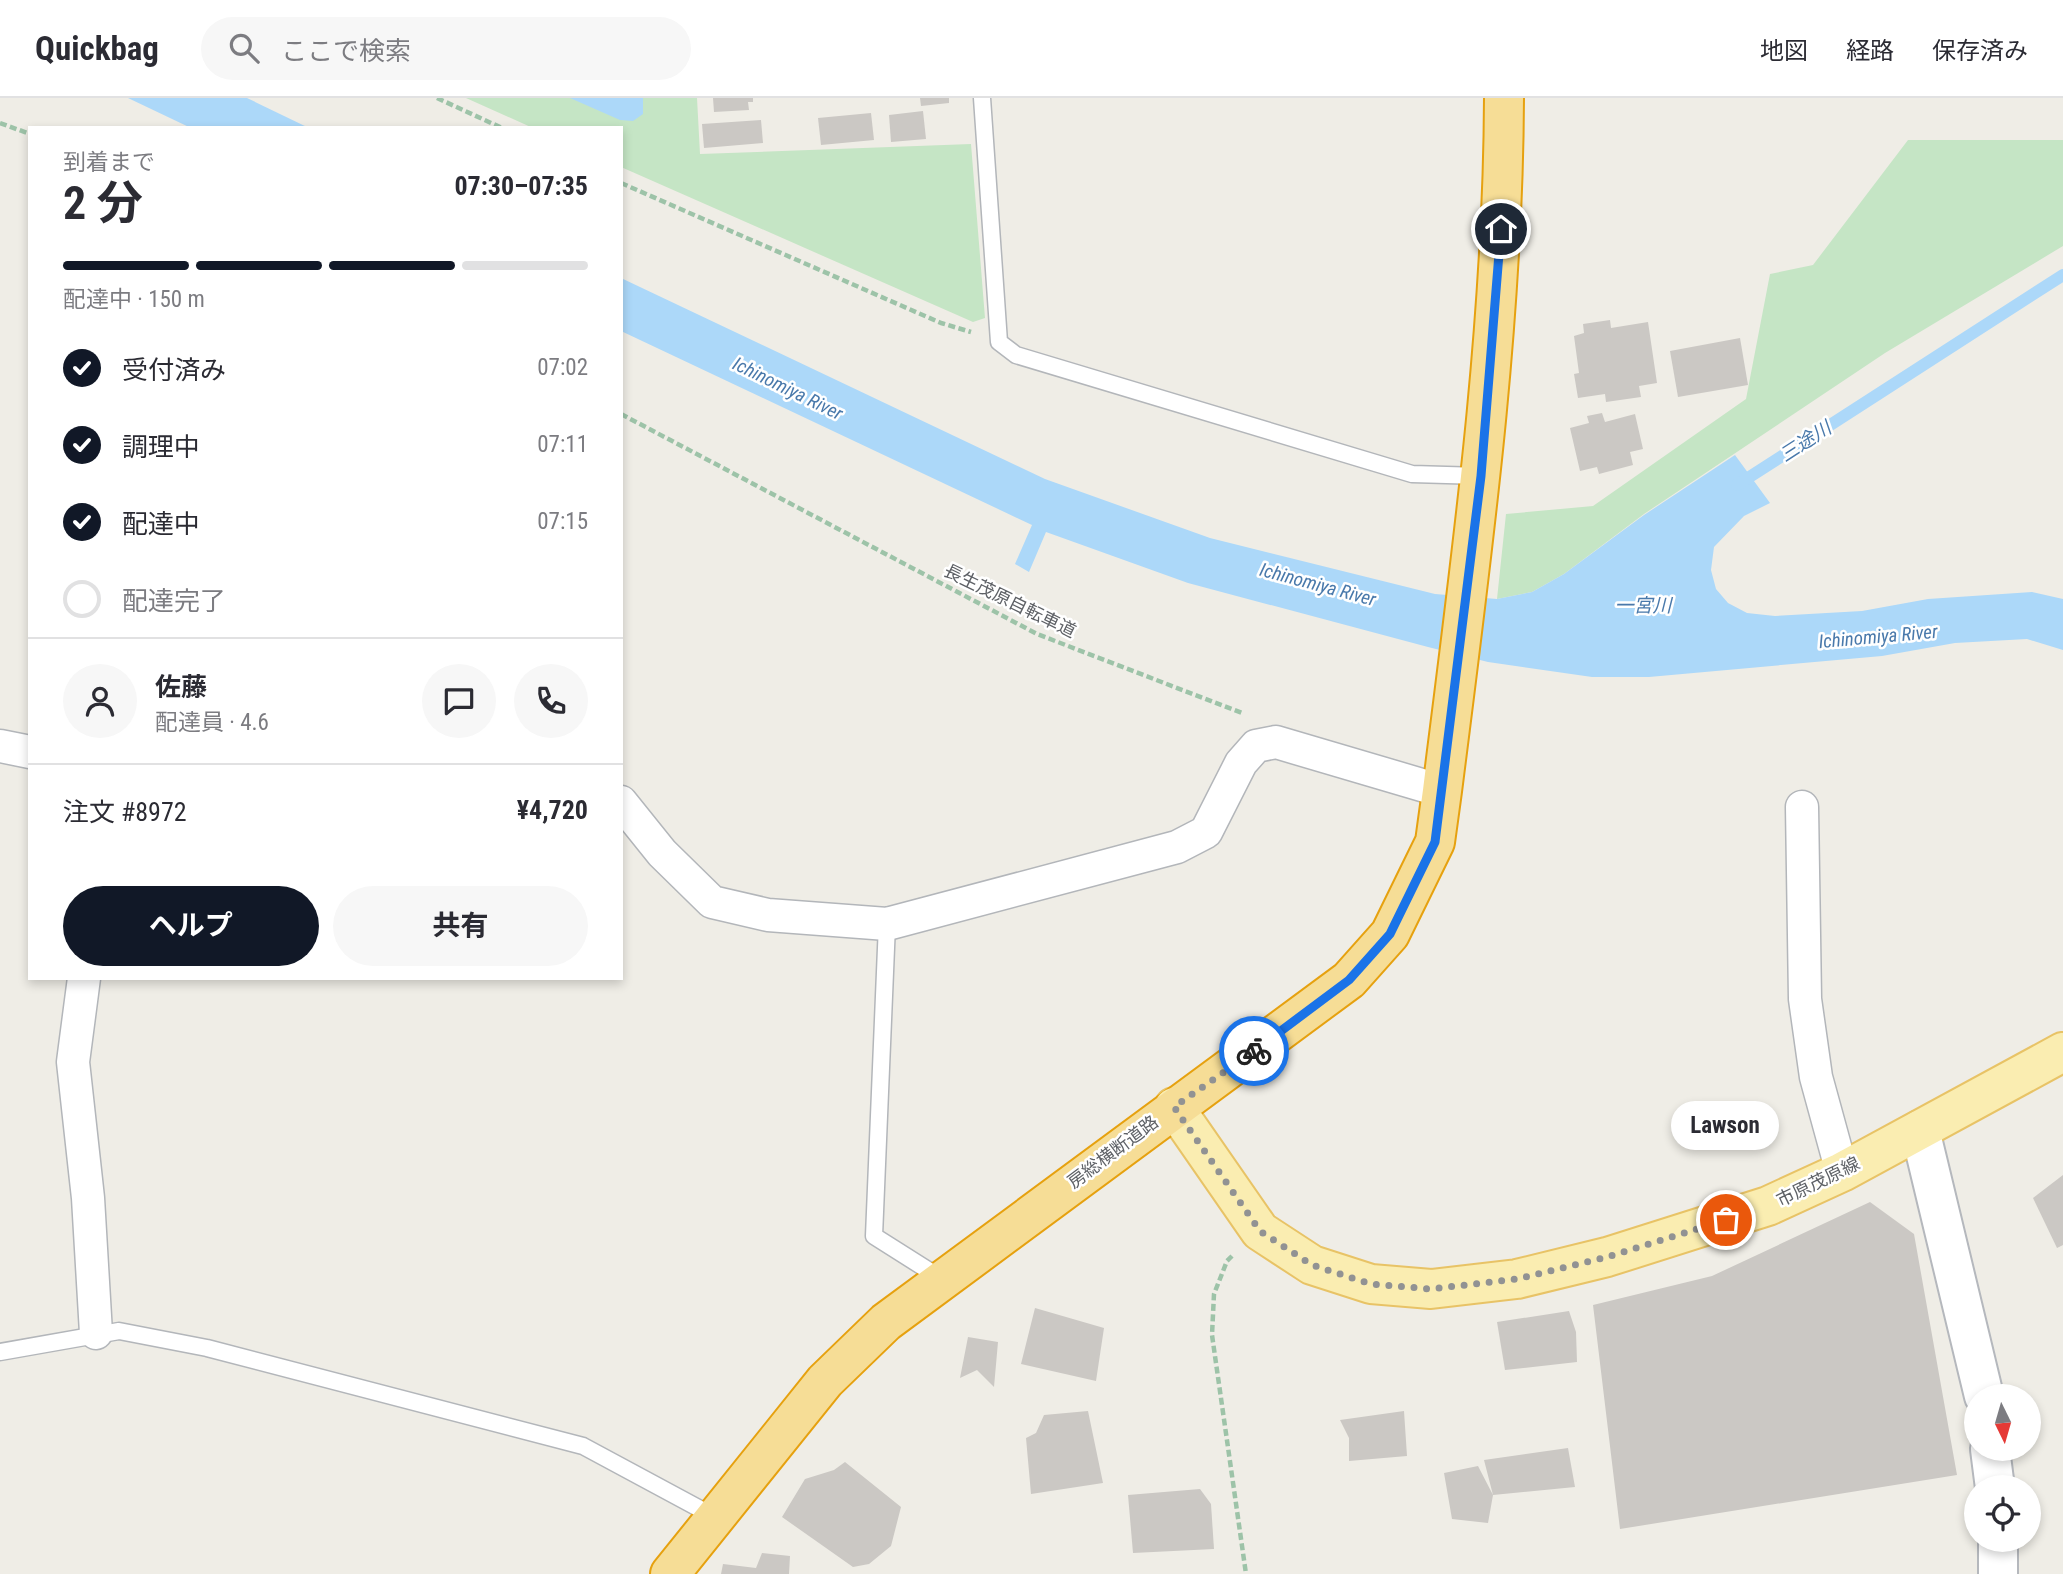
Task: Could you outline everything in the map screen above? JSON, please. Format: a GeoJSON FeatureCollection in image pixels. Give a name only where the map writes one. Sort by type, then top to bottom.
{"type":"FeatureCollection","features":[{"type":"Feature","properties":{"kind":"highway","name":"房総横断道路"},"geometry":{"type":"LineString","coordinates":[[670,1574],[825,1381],[886,1322],[1349,980],[1390,934],[1435,842],[1481,476],[1503,202],[1504,98]]}},
{"type":"Feature","properties":{"kind":"main road","name":"市原茂原線"},"geometry":{"type":"LineString","coordinates":[[1174,1107],[1260,1231],[1312,1265],[1371,1284],[1431,1289],[1517,1279],[1607,1257],[1768,1206],[1842,1172],[2063,1052]]}},
{"type":"Feature","properties":{"kind":"street"},"geometry":{"type":"LineString","coordinates":[[623,804],[662,853],[712,902],[768,915],[887,924],[1177,847],[1206,832],[1241,763],[1256,746],[1276,742],[1442,790]]}},
{"type":"Feature","properties":{"kind":"street"},"geometry":{"type":"LineString","coordinates":[[0,746],[28,752]]}},
{"type":"Feature","properties":{"kind":"street"},"geometry":{"type":"LineString","coordinates":[[1802,807],[1805,999],[1816,1077],[1842,1172]]}},
{"type":"Feature","properties":{"kind":"street"},"geometry":{"type":"LineString","coordinates":[[84,980],[72,1062],[88,1198],[96,1334]]}},
{"type":"Feature","properties":{"kind":"street"},"geometry":{"type":"LineString","coordinates":[[1920,1130],[1981,1384]]}},
{"type":"Feature","properties":{"kind":"street"},"geometry":{"type":"LineString","coordinates":[[1998,1552],[1998,1574]]}},
{"type":"Feature","properties":{"kind":"lane"},"geometry":{"type":"LineString","coordinates":[[982,98],[999,342],[1016,355],[1412,474],[1481,476]]}},
{"type":"Feature","properties":{"kind":"lane"},"geometry":{"type":"LineString","coordinates":[[887,924],[874,1236],[942,1279]]}},
{"type":"Feature","properties":{"kind":"lane"},"geometry":{"type":"LineString","coordinates":[[0,1352],[119,1331],[207,1348],[583,1446],[715,1517]]}},
{"type":"Feature","properties":{"kind":"path"},"geometry":{"type":"LineString","coordinates":[[437,98],[498,126]]}},
{"type":"Feature","properties":{"kind":"path"},"geometry":{"type":"LineString","coordinates":[[0,123],[28,133]]}},
{"type":"Feature","properties":{"kind":"path"},"geometry":{"type":"LineString","coordinates":[[623,184],[941,323],[999,342]]}},
{"type":"Feature","properties":{"kind":"path","name":"長生茂原自転車道"},"geometry":{"type":"LineString","coordinates":[[623,415],[1037,634],[1246,715]]}},
{"type":"Feature","properties":{"kind":"path"},"geometry":{"type":"LineString","coordinates":[[1245,1574],[1212,1335],[1214,1294],[1227,1261],[1260,1231]]}},
{"type":"Feature","properties":{"kind":"green space"},"geometry":{"type":"Polygon","coordinates":[[[466,98],[697,98],[700,154],[971,144],[985,318],[973,322],[623,168],[623,126],[529,126],[466,98]]]}},
{"type":"Feature","properties":{"kind":"green space"},"geometry":{"type":"Polygon","coordinates":[[[1908,140],[2063,140],[2063,246],[1885,353],[1644,514],[1564,574],[1532,592],[1497,599],[1506,514],[1593,506],[1746,399],[1770,274],[1813,265],[1908,140]]]}},
{"type":"Feature","properties":{"kind":"water"},"geometry":{"type":"Polygon","coordinates":[[[128,98],[247,98],[305,126],[187,126],[128,98]]]}},
{"type":"Feature","properties":{"kind":"water"},"geometry":{"type":"Polygon","coordinates":[[[570,98],[643,98],[643,114],[633,121],[620,120],[570,98]]]}},
{"type":"Feature","properties":{"kind":"water","name":"一宮川"},"geometry":{"type":"Polygon","coordinates":[[[623,279],[1045,479],[1210,538],[1435,594],[1497,599],[1532,592],[1564,574],[1644,515],[1735,455],[1770,503],[1744,516],[1714,547],[1711,570],[1716,589],[1728,603],[1747,613],[1775,616],[1862,611],[1928,599],[2032,592],[2063,599],[2063,650],[2027,639],[1955,643],[1882,656],[1649,677],[1592,677],[1488,662],[1428,647],[1188,583],[1046,532],[1029,572],[1015,564],[1032,525],[623,332],[623,279]]]}},
{"type":"Feature","properties":{"kind":"building"},"geometry":{"type":"Polygon","coordinates":[[[713,98],[753,98],[753,102],[748,102],[749,110],[714,112],[713,98]]]}},
{"type":"Feature","properties":{"kind":"building"},"geometry":{"type":"Polygon","coordinates":[[[920,98],[949,98],[949,103],[921,106],[920,98]]]}},
{"type":"Feature","properties":{"kind":"building"},"geometry":{"type":"Polygon","coordinates":[[[923,111],[926,139],[891,142],[889,115],[923,111]]]}},
{"type":"Feature","properties":{"kind":"building"},"geometry":{"type":"Polygon","coordinates":[[[871,113],[874,140],[821,145],[818,118],[871,113]]]}},
{"type":"Feature","properties":{"kind":"building"},"geometry":{"type":"Polygon","coordinates":[[[761,120],[763,143],[704,148],[702,124],[761,120]]]}},
{"type":"Feature","properties":{"kind":"building"},"geometry":{"type":"Polygon","coordinates":[[[1610,320],[1611,328],[1648,322],[1657,383],[1639,386],[1641,397],[1606,402],[1605,394],[1578,398],[1574,374],[1579,373],[1574,336],[1584,333],[1583,324],[1610,320]]]}},
{"type":"Feature","properties":{"kind":"building"},"geometry":{"type":"Polygon","coordinates":[[[1740,338],[1748,385],[1678,397],[1670,351],[1740,338]]]}},
{"type":"Feature","properties":{"kind":"building"},"geometry":{"type":"Polygon","coordinates":[[[1602,413],[1605,422],[1635,414],[1643,449],[1630,452],[1633,465],[1599,474],[1597,467],[1580,471],[1570,428],[1589,423],[1587,416],[1602,413]]]}},
{"type":"Feature","properties":{"kind":"building"},"geometry":{"type":"Polygon","coordinates":[[[2063,1175],[2063,1245],[2057,1248],[2033,1198],[2063,1175]]]}},
{"type":"Feature","properties":{"kind":"building"},"geometry":{"type":"Polygon","coordinates":[[[1870,1202],[1914,1234],[1957,1475],[1620,1529],[1593,1305],[1712,1276],[1870,1202]]]}},
{"type":"Feature","properties":{"kind":"building"},"geometry":{"type":"Polygon","coordinates":[[[1035,1308],[1104,1328],[1096,1381],[1021,1364],[1035,1308]]]}},
{"type":"Feature","properties":{"kind":"building"},"geometry":{"type":"Polygon","coordinates":[[[1569,1311],[1576,1332],[1577,1362],[1505,1370],[1497,1322],[1569,1311]]]}},
{"type":"Feature","properties":{"kind":"building"},"geometry":{"type":"Polygon","coordinates":[[[968,1337],[998,1342],[994,1387],[977,1370],[960,1378],[968,1337]]]}},
{"type":"Feature","properties":{"kind":"building"},"geometry":{"type":"Polygon","coordinates":[[[1088,1411],[1103,1483],[1031,1494],[1026,1438],[1036,1433],[1044,1415],[1088,1411]]]}},
{"type":"Feature","properties":{"kind":"building"},"geometry":{"type":"Polygon","coordinates":[[[1404,1411],[1407,1456],[1349,1461],[1349,1438],[1340,1420],[1404,1411]]]}},
{"type":"Feature","properties":{"kind":"building"},"geometry":{"type":"Polygon","coordinates":[[[1568,1448],[1575,1487],[1493,1495],[1484,1460],[1568,1448]]]}},
{"type":"Feature","properties":{"kind":"building"},"geometry":{"type":"Polygon","coordinates":[[[845,1462],[901,1507],[891,1546],[869,1564],[853,1567],[782,1517],[805,1479],[834,1470],[845,1462]]]}},
{"type":"Feature","properties":{"kind":"building"},"geometry":{"type":"Polygon","coordinates":[[[1478,1466],[1493,1495],[1488,1523],[1452,1519],[1444,1473],[1478,1466]]]}},
{"type":"Feature","properties":{"kind":"building"},"geometry":{"type":"Polygon","coordinates":[[[1200,1489],[1211,1504],[1214,1549],[1133,1553],[1128,1495],[1200,1489]]]}},
{"type":"Feature","properties":{"kind":"building"},"geometry":{"type":"Polygon","coordinates":[[[762,1553],[790,1556],[789,1574],[721,1574],[723,1564],[756,1568],[762,1553]]]}},
{"type":"Feature","properties":{"kind":"waterway","name":"三途川"},"geometry":{"type":"LineString","coordinates":[[1737,485],[2063,275]]}},
{"type":"Feature","properties":{"kind":"way so far"},"geometry":{"type":"LineString","coordinates":[[1254,1051],[1174,1107],[1260,1231],[1312,1265],[1371,1284],[1431,1289],[1517,1279],[1607,1257],[1726,1220]]}},
{"type":"Feature","properties":{"kind":"place","name":"Lawson"},"geometry":{"type":"Point","coordinates":[1726,1220]}},
{"type":"Feature","properties":{"kind":"route"},"geometry":{"type":"LineString","coordinates":[[1254,1051],[1349,980],[1390,934],[1435,842],[1481,476],[1501,229]]}},
{"type":"Feature","properties":{"kind":"water label","name":"Ichinomiya River"},"geometry":{"type":"Point","coordinates":[788,388]}},
{"type":"Feature","properties":{"kind":"water label","name":"Ichinomiya River"},"geometry":{"type":"Point","coordinates":[1318,584]}},
{"type":"Feature","properties":{"kind":"water label","name":"Ichinomiya River"},"geometry":{"type":"Point","coordinates":[1878,636]}}]}
